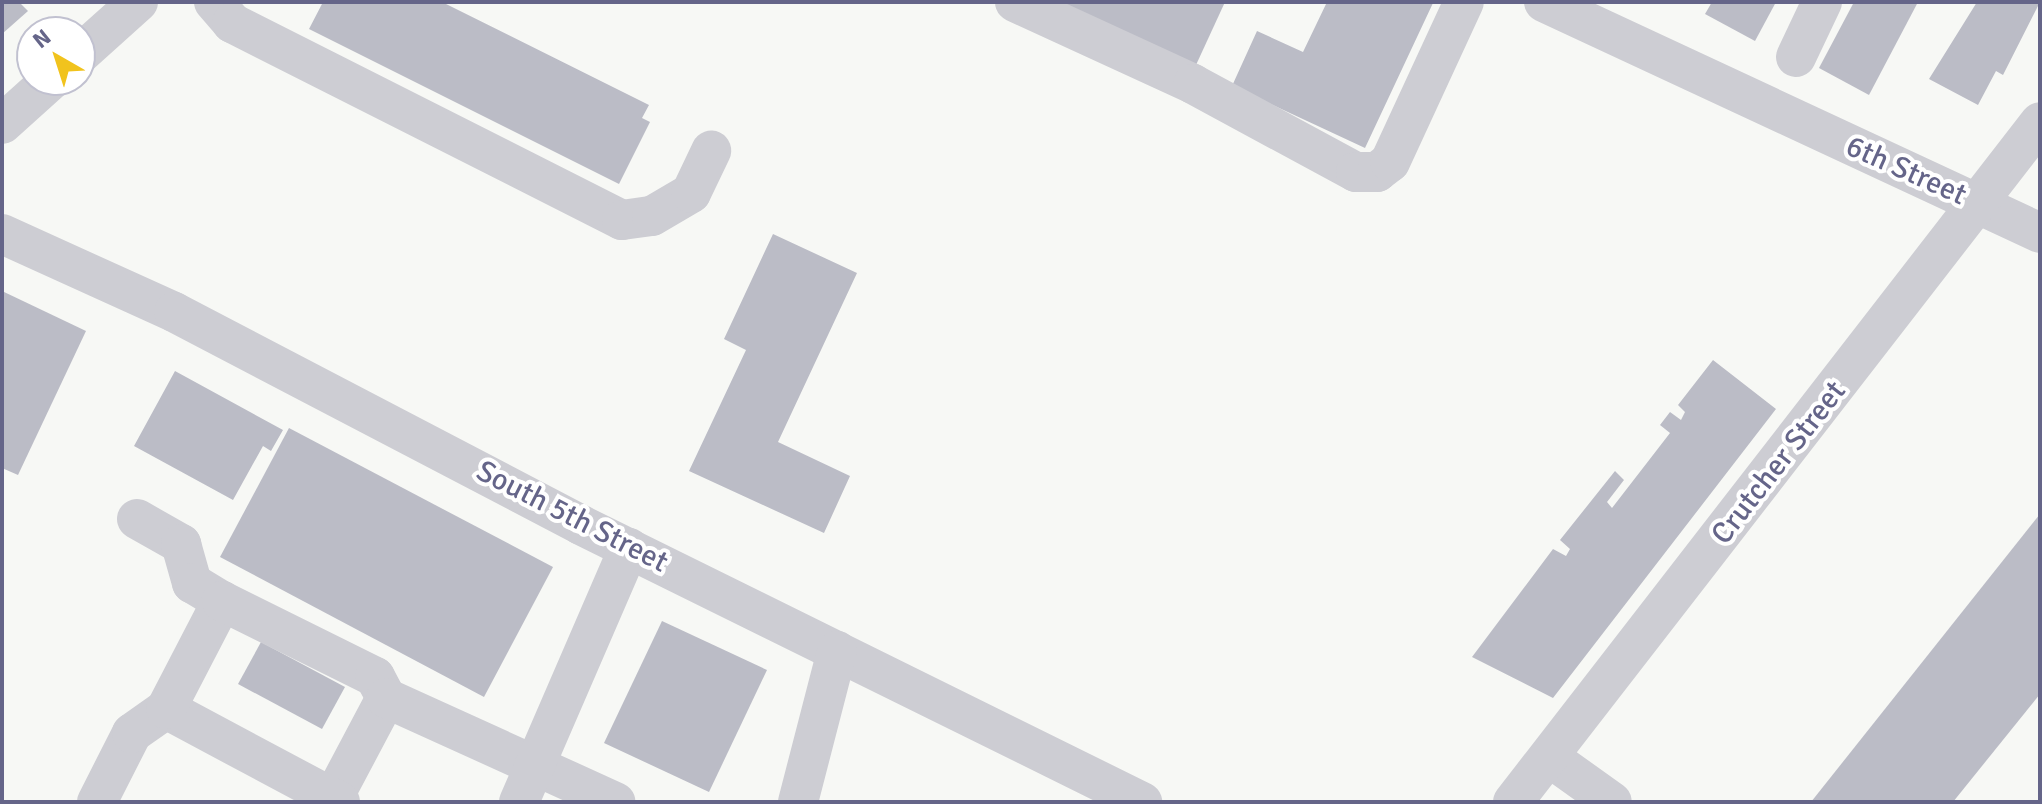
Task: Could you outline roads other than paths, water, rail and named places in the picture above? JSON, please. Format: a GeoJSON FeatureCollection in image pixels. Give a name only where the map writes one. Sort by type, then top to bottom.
{"type":"FeatureCollection","features":[{"type":"Feature","properties":{"kind":"street"},"geometry":{"type":"LineString","coordinates":[[96,40],[138,2]]}},
{"type":"Feature","properties":{"kind":"street"},"geometry":{"type":"LineString","coordinates":[[214,2],[232,23],[622,220],[652,216],[691,193],[711,151]]}},
{"type":"Feature","properties":{"kind":"street"},"geometry":{"type":"LineString","coordinates":[[1015,2],[1193,84],[1356,172],[1390,162],[1464,2]]}},
{"type":"Feature","properties":{"kind":"street","name":"6th Street"},"geometry":{"type":"LineString","coordinates":[[1544,2],[2040,233]]}},
{"type":"Feature","properties":{"kind":"street"},"geometry":{"type":"LineString","coordinates":[[1796,57],[1822,2]]}},
{"type":"Feature","properties":{"kind":"street"},"geometry":{"type":"LineString","coordinates":[[2,124],[33,96]]}},
{"type":"Feature","properties":{"kind":"street","name":"Crutcher Street"},"geometry":{"type":"LineString","coordinates":[[1513,802],[1981,205],[2040,122]]}},
{"type":"Feature","properties":{"kind":"street","name":"South 5th Street"},"geometry":{"type":"LineString","coordinates":[[2,234],[188,319],[629,548],[1142,802]]}},
{"type":"Feature","properties":{"kind":"street"},"geometry":{"type":"LineString","coordinates":[[137,519],[181,544],[192,583],[222,601],[375,677],[386,698],[615,802]]}},
{"type":"Feature","properties":{"kind":"street"},"geometry":{"type":"LineString","coordinates":[[519,802],[629,548]]}},
{"type":"Feature","properties":{"kind":"street"},"geometry":{"type":"LineString","coordinates":[[97,802],[132,733],[166,709],[222,601]]}},
{"type":"Feature","properties":{"kind":"street"},"geometry":{"type":"LineString","coordinates":[[798,802],[837,651]]}},
{"type":"Feature","properties":{"kind":"street"},"geometry":{"type":"LineString","coordinates":[[166,709],[336,800],[386,698]]}},
{"type":"Feature","properties":{"kind":"street"},"geometry":{"type":"LineString","coordinates":[[1549,757],[1612,802]]}}]}
